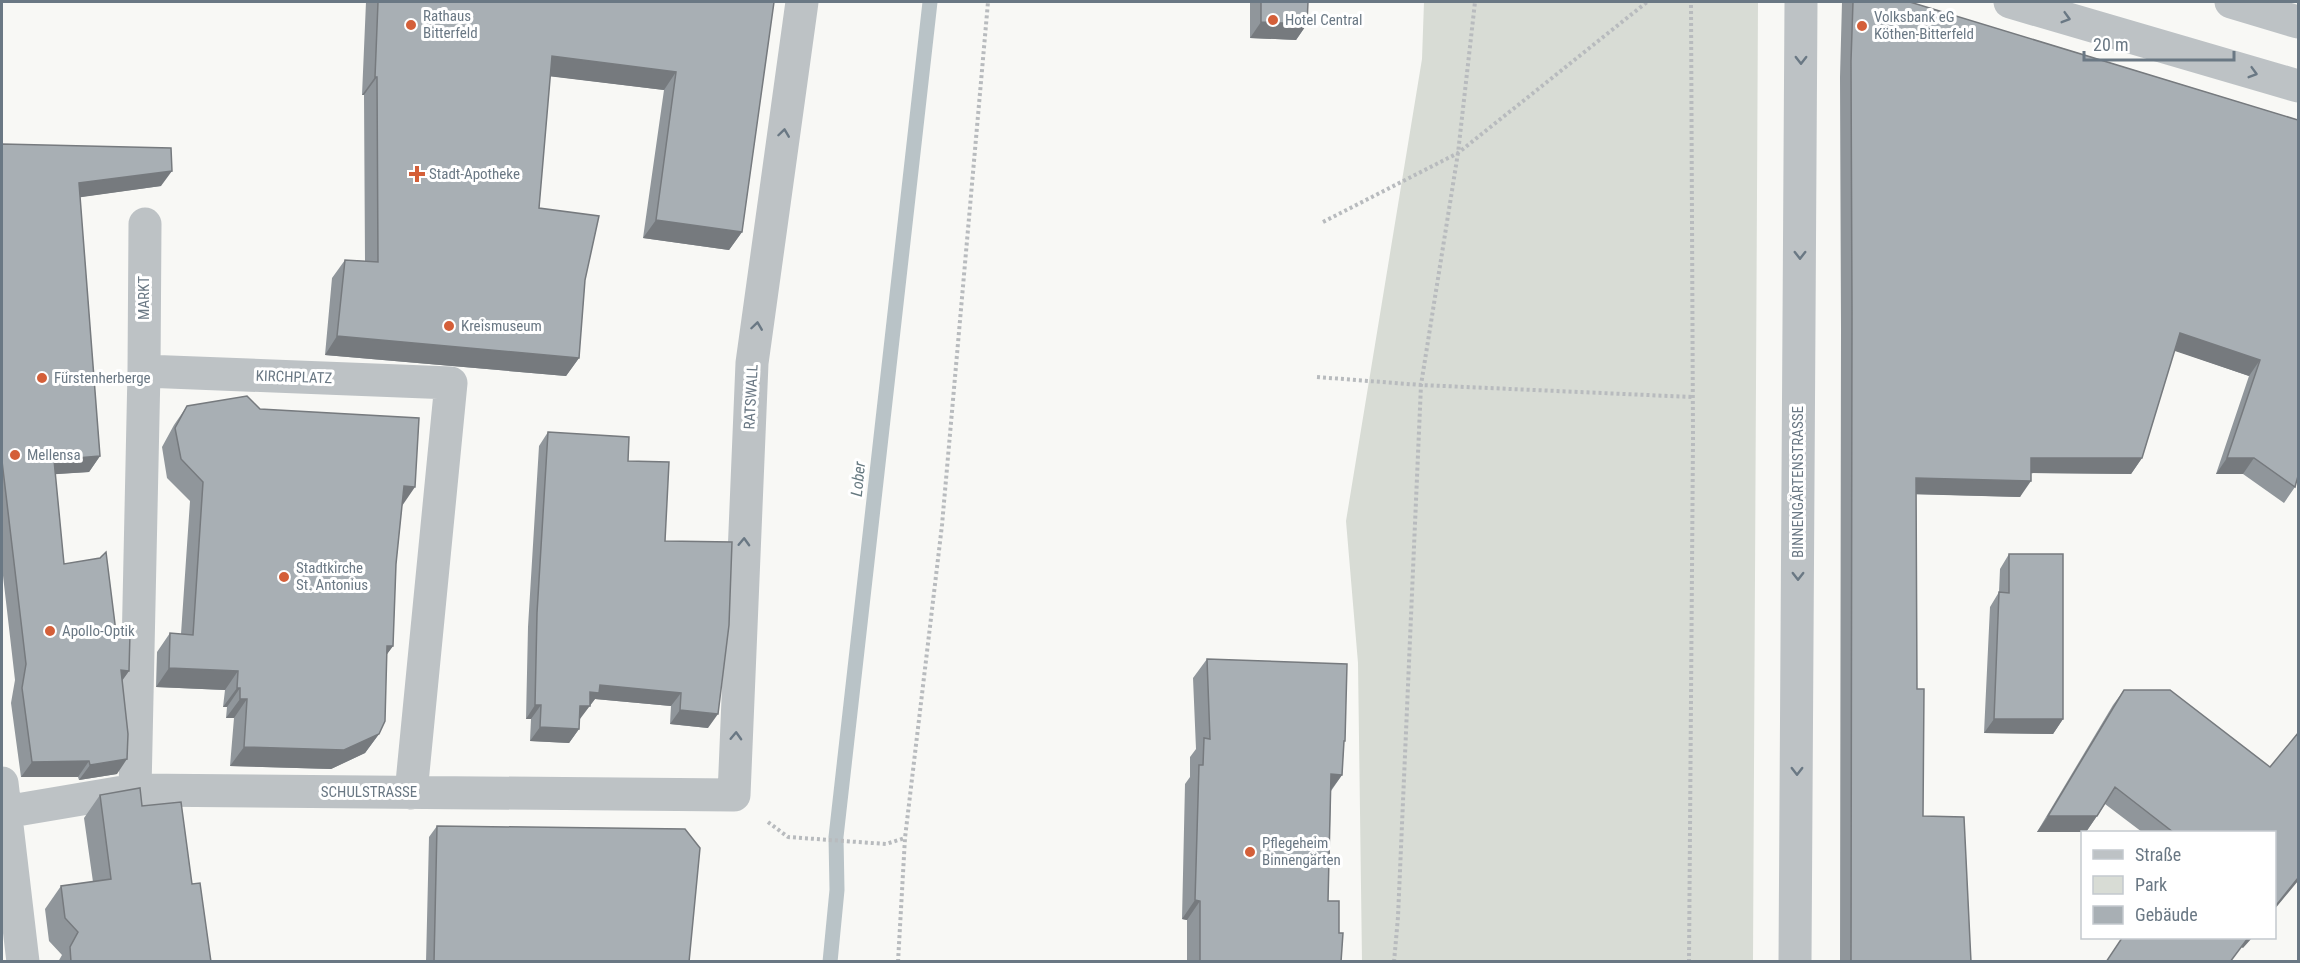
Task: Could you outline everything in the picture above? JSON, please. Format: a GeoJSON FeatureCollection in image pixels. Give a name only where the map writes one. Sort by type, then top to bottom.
{"type":"FeatureCollection","features":[{"type":"Feature","properties":{"kind":"street","name":"RATSWALL"},"geometry":{"type":"LineString","coordinates":[[734,795],[752,363],[802,2]]}},
{"type":"Feature","properties":{"kind":"street","name":"BINNENGÄRTENSTRASSE"},"geometry":{"type":"LineString","coordinates":[[1796,962],[1801,2]]}},
{"type":"Feature","properties":{"kind":"street"},"geometry":{"type":"LineString","coordinates":[[2010,2],[2298,86]]}},
{"type":"Feature","properties":{"kind":"street"},"geometry":{"type":"LineString","coordinates":[[2231,2],[2298,22]]}},
{"type":"Feature","properties":{"kind":"street","name":"MARKT"},"geometry":{"type":"LineString","coordinates":[[144,371],[145,224]]}},
{"type":"Feature","properties":{"kind":"street"},"geometry":{"type":"LineString","coordinates":[[135,790],[144,371]]}},
{"type":"Feature","properties":{"kind":"street","name":"KIRCHPLATZ"},"geometry":{"type":"LineString","coordinates":[[144,371],[451,383],[411,793]]}},
{"type":"Feature","properties":{"kind":"street","name":"SCHULSTRASSE"},"geometry":{"type":"LineString","coordinates":[[3,797],[135,790],[734,795]]}},
{"type":"Feature","properties":{"kind":"street"},"geometry":{"type":"LineString","coordinates":[[3,797],[23,962]]}},
{"type":"Feature","properties":{"kind":"path"},"geometry":{"type":"LineString","coordinates":[[898,962],[905,838],[942,525],[988,2]]}},
{"type":"Feature","properties":{"kind":"path"},"geometry":{"type":"LineString","coordinates":[[1394,962],[1398,917],[1421,385],[1458,153],[1475,2]]}},
{"type":"Feature","properties":{"kind":"path"},"geometry":{"type":"LineString","coordinates":[[1323,222],[1458,153],[1647,2]]}},
{"type":"Feature","properties":{"kind":"path"},"geometry":{"type":"LineString","coordinates":[[1689,962],[1692,397],[1691,2]]}},
{"type":"Feature","properties":{"kind":"path"},"geometry":{"type":"LineString","coordinates":[[1317,377],[1421,385],[1692,397]]}},
{"type":"Feature","properties":{"kind":"path"},"geometry":{"type":"LineString","coordinates":[[788,837],[886,844],[905,838]]}},
{"type":"Feature","properties":{"kind":"green space"},"geometry":{"type":"Polygon","coordinates":[[[1424,2],[1758,2],[1753,961],[1362,961],[1358,663],[1346,521],[1422,59],[1424,2]]]}},
{"type":"Feature","properties":{"kind":"building"},"geometry":{"type":"Polygon","coordinates":[[[378,2],[774,2],[742,232],[656,220],[676,72],[552,56],[539,208],[599,216],[585,280],[579,358],[337,336],[345,260],[378,262],[377,77],[375,77],[378,2]]]}},
{"type":"Feature","properties":{"kind":"building"},"geometry":{"type":"Polygon","coordinates":[[[1261,2],[1308,2],[1307,24],[1261,22],[1261,2]]]}},
{"type":"Feature","properties":{"kind":"building"},"geometry":{"type":"Polygon","coordinates":[[[1853,2],[1910,2],[2298,120],[2298,476],[2295,487],[2254,458],[2227,458],[2260,360],[2180,333],[2142,458],[2031,458],[2031,481],[1916,478],[1917,689],[1924,689],[1923,816],[1964,817],[1971,962],[1851,962],[1851,61],[1853,2]]]}},
{"type":"Feature","properties":{"kind":"building"},"geometry":{"type":"Polygon","coordinates":[[[2,144],[171,148],[172,171],[79,183],[100,456],[54,460],[64,564],[100,558],[106,552],[116,632],[130,633],[129,671],[121,670],[128,734],[127,759],[90,765],[89,761],[32,762],[22,688],[26,664],[2,461],[2,144]]]}},
{"type":"Feature","properties":{"kind":"building","name":"Stadtkirche St. Antonius"},"geometry":{"type":"Polygon","coordinates":[[[247,396],[260,409],[419,418],[415,487],[404,486],[396,564],[393,646],[387,646],[385,721],[379,734],[344,750],[244,747],[247,699],[240,699],[240,688],[237,688],[238,671],[169,668],[170,633],[193,635],[203,482],[181,459],[175,428],[187,406],[247,396]]]}},
{"type":"Feature","properties":{"kind":"building"},"geometry":{"type":"Polygon","coordinates":[[[548,432],[629,437],[628,461],[669,462],[665,541],[732,542],[729,625],[718,714],[680,710],[681,693],[600,685],[599,693],[590,692],[590,706],[580,706],[579,729],[540,727],[541,705],[535,705],[537,613],[548,432]]]}},
{"type":"Feature","properties":{"kind":"building"},"geometry":{"type":"Polygon","coordinates":[[[2009,554],[2063,554],[2063,719],[1994,719],[1999,592],[2009,593],[2009,554]]]}},
{"type":"Feature","properties":{"kind":"building","name":"Pflegeheim Binnengärten"},"geometry":{"type":"Polygon","coordinates":[[[1207,659],[1347,664],[1342,775],[1331,774],[1328,901],[1339,901],[1339,933],[1343,933],[1341,962],[1200,962],[1200,901],[1195,900],[1199,765],[1203,765],[1204,738],[1210,739],[1207,659]]]}},
{"type":"Feature","properties":{"kind":"building"},"geometry":{"type":"Polygon","coordinates":[[[2124,690],[2170,690],[2270,767],[2298,733],[2298,878],[2276,906],[2276,831],[2172,831],[2115,787],[2097,816],[2048,816],[2124,690]]]}},
{"type":"Feature","properties":{"kind":"building"},"geometry":{"type":"Polygon","coordinates":[[[140,788],[142,806],[181,802],[192,884],[200,883],[211,962],[71,962],[70,947],[78,932],[65,918],[61,886],[111,879],[100,795],[140,788]]]}},
{"type":"Feature","properties":{"kind":"building"},"geometry":{"type":"Polygon","coordinates":[[[437,826],[685,829],[700,848],[689,962],[434,962],[437,826]]]}},
{"type":"Feature","properties":{"kind":"building"},"geometry":{"type":"Polygon","coordinates":[[[2121,939],[2247,939],[2230,962],[2106,962],[2121,939]]]}},
{"type":"Feature","properties":{"kind":"waterway","name":"Lober"},"geometry":{"type":"LineString","coordinates":[[830,962],[837,890],[836,837],[930,2]]}},
{"type":"Feature","properties":{"kind":"place","name":"Hotel Central"},"geometry":{"type":"Point","coordinates":[1273,20]}},
{"type":"Feature","properties":{"kind":"place","name":"Rathaus Bitterfeld"},"geometry":{"type":"Point","coordinates":[411,25]}},
{"type":"Feature","properties":{"kind":"place","name":"Volksbank eG Köthen-Bitterfeld"},"geometry":{"type":"Point","coordinates":[1862,26]}},
{"type":"Feature","properties":{"kind":"place","name":"Stadt-Apotheke"},"geometry":{"type":"Point","coordinates":[417,174]}},
{"type":"Feature","properties":{"kind":"place","name":"Kreismuseum"},"geometry":{"type":"Point","coordinates":[449,326]}},
{"type":"Feature","properties":{"kind":"place","name":"Fürstenherberge"},"geometry":{"type":"Point","coordinates":[42,378]}},
{"type":"Feature","properties":{"kind":"place","name":"Mellensa"},"geometry":{"type":"Point","coordinates":[15,455]}},
{"type":"Feature","properties":{"kind":"place","name":"Stadtkirche St. Antonius"},"geometry":{"type":"Point","coordinates":[284,577]}},
{"type":"Feature","properties":{"kind":"place","name":"Apollo-Optik"},"geometry":{"type":"Point","coordinates":[50,631]}},
{"type":"Feature","properties":{"kind":"place","name":"Pflegeheim Binnengärten"},"geometry":{"type":"Point","coordinates":[1250,852]}}]}
